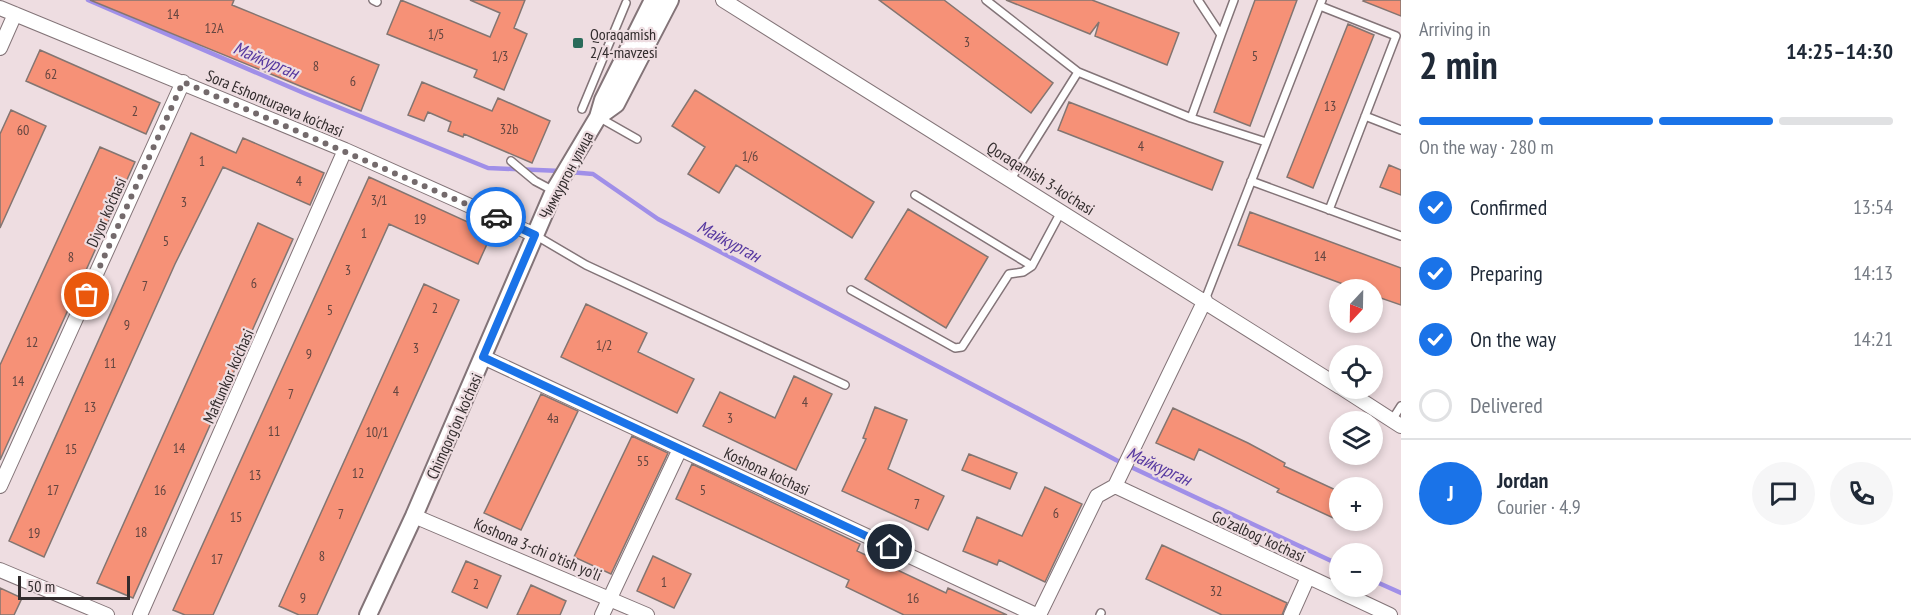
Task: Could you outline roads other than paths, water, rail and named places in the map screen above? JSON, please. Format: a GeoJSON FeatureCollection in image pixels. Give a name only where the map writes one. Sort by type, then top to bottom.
{"type":"FeatureCollection","features":[{"type":"Feature","properties":{"kind":"street","name":"Чимкургон улица"},"geometry":{"type":"LineString","coordinates":[[535,235],[562,177],[598,117],[603,100],[653,0]]}},
{"type":"Feature","properties":{"kind":"street","name":"Чимкургон улица"},"geometry":{"type":"LineString","coordinates":[[598,117],[616,104],[670,0]]}},
{"type":"Feature","properties":{"kind":"street","name":"Qoraqamish 3-ko'chasi"},"geometry":{"type":"LineString","coordinates":[[723,0],[1062,210],[1329,380]]}},
{"type":"Feature","properties":{"kind":"street","name":"Sora Eshonturaeva ko'chasi"},"geometry":{"type":"LineString","coordinates":[[0,8],[345,150],[535,235]]}},
{"type":"Feature","properties":{"kind":"street"},"geometry":{"type":"LineString","coordinates":[[0,48],[15,14]]}},
{"type":"Feature","properties":{"kind":"street","name":"Diyor ko'chasi"},"geometry":{"type":"LineString","coordinates":[[0,486],[183,82]]}},
{"type":"Feature","properties":{"kind":"street","name":"Maftunkor ko'chasi"},"geometry":{"type":"LineString","coordinates":[[140,615],[345,150]]}},
{"type":"Feature","properties":{"kind":"street","name":"Chimqorg'on ko'chasi"},"geometry":{"type":"LineString","coordinates":[[368,615],[414,516],[535,235]]}},
{"type":"Feature","properties":{"kind":"street"},"geometry":{"type":"LineString","coordinates":[[1038,615],[1097,496],[1115,486],[1205,300]]}},
{"type":"Feature","properties":{"kind":"street","name":"Koshona ko'chasi"},"geometry":{"type":"LineString","coordinates":[[483,357],[1038,615]]}},
{"type":"Feature","properties":{"kind":"street","name":"Qoraqamish 3-ko'chasi"},"geometry":{"type":"LineString","coordinates":[[1358,399],[1396,423]]}},
{"type":"Feature","properties":{"kind":"street"},"geometry":{"type":"LineString","coordinates":[[602,615],[680,449]]}},
{"type":"Feature","properties":{"kind":"street","name":"Go'zalbog' ko'chasi"},"geometry":{"type":"LineString","coordinates":[[1115,486],[1390,615]]}},
{"type":"Feature","properties":{"kind":"street","name":"Koshona 3-chi o'tish yo'li"},"geometry":{"type":"LineString","coordinates":[[414,516],[647,615]]}},
{"type":"Feature","properties":{"kind":"street"},"geometry":{"type":"LineString","coordinates":[[0,570],[107,615]]}},
{"type":"Feature","properties":{"kind":"street"},"geometry":{"type":"LineString","coordinates":[[1291,615],[1308,577]]}},
{"type":"Feature","properties":{"kind":"lane"},"geometry":{"type":"LineString","coordinates":[[986,0],[1078,72],[1191,118],[1266,142]]}},
{"type":"Feature","properties":{"kind":"lane"},"geometry":{"type":"LineString","coordinates":[[1198,0],[1221,35]]}},
{"type":"Feature","properties":{"kind":"lane"},"geometry":{"type":"LineString","coordinates":[[1191,118],[1234,0]]}},
{"type":"Feature","properties":{"kind":"lane"},"geometry":{"type":"LineString","coordinates":[[582,109],[627,3]]}},
{"type":"Feature","properties":{"kind":"lane"},"geometry":{"type":"LineString","coordinates":[[1205,300],[1321,3],[1398,37],[1329,210]]}},
{"type":"Feature","properties":{"kind":"lane"},"geometry":{"type":"LineString","coordinates":[[1011,179],[1078,72]]}},
{"type":"Feature","properties":{"kind":"lane"},"geometry":{"type":"LineString","coordinates":[[1365,116],[1401,130]]}},
{"type":"Feature","properties":{"kind":"lane"},"geometry":{"type":"LineString","coordinates":[[598,117],[637,139]]}},
{"type":"Feature","properties":{"kind":"lane"},"geometry":{"type":"LineString","coordinates":[[511,161],[535,182],[562,177]]}},
{"type":"Feature","properties":{"kind":"lane"},"geometry":{"type":"LineString","coordinates":[[1251,181],[1401,236]]}},
{"type":"Feature","properties":{"kind":"lane"},"geometry":{"type":"LineString","coordinates":[[915,195],[1032,266]]}},
{"type":"Feature","properties":{"kind":"lane"},"geometry":{"type":"LineString","coordinates":[[851,290],[954,348],[962,347],[1009,274],[1023,272],[1032,266],[1062,210]]}},
{"type":"Feature","properties":{"kind":"lane"},"geometry":{"type":"LineString","coordinates":[[535,235],[586,265],[845,385]]}},
{"type":"Feature","properties":{"kind":"lane"},"geometry":{"type":"LineString","coordinates":[[1396,423],[1401,406]]}},
{"type":"Feature","properties":{"kind":"waterway","name":"Майкурган"},"geometry":{"type":"LineString","coordinates":[[88,0],[306,94],[488,168],[561,171]]}},
{"type":"Feature","properties":{"kind":"waterway","name":"Майкурган"},"geometry":{"type":"LineString","coordinates":[[569,172],[593,174],[658,219],[1116,460],[1329,560]]}},
{"type":"Feature","properties":{"kind":"waterway","name":"Майкурган"},"geometry":{"type":"LineString","coordinates":[[1383,585],[1401,593]]}},
{"type":"Feature","properties":{"kind":"place","name":"Qoraqamish 2/4-mavzesi"},"geometry":{"type":"Point","coordinates":[578,43]}}]}
